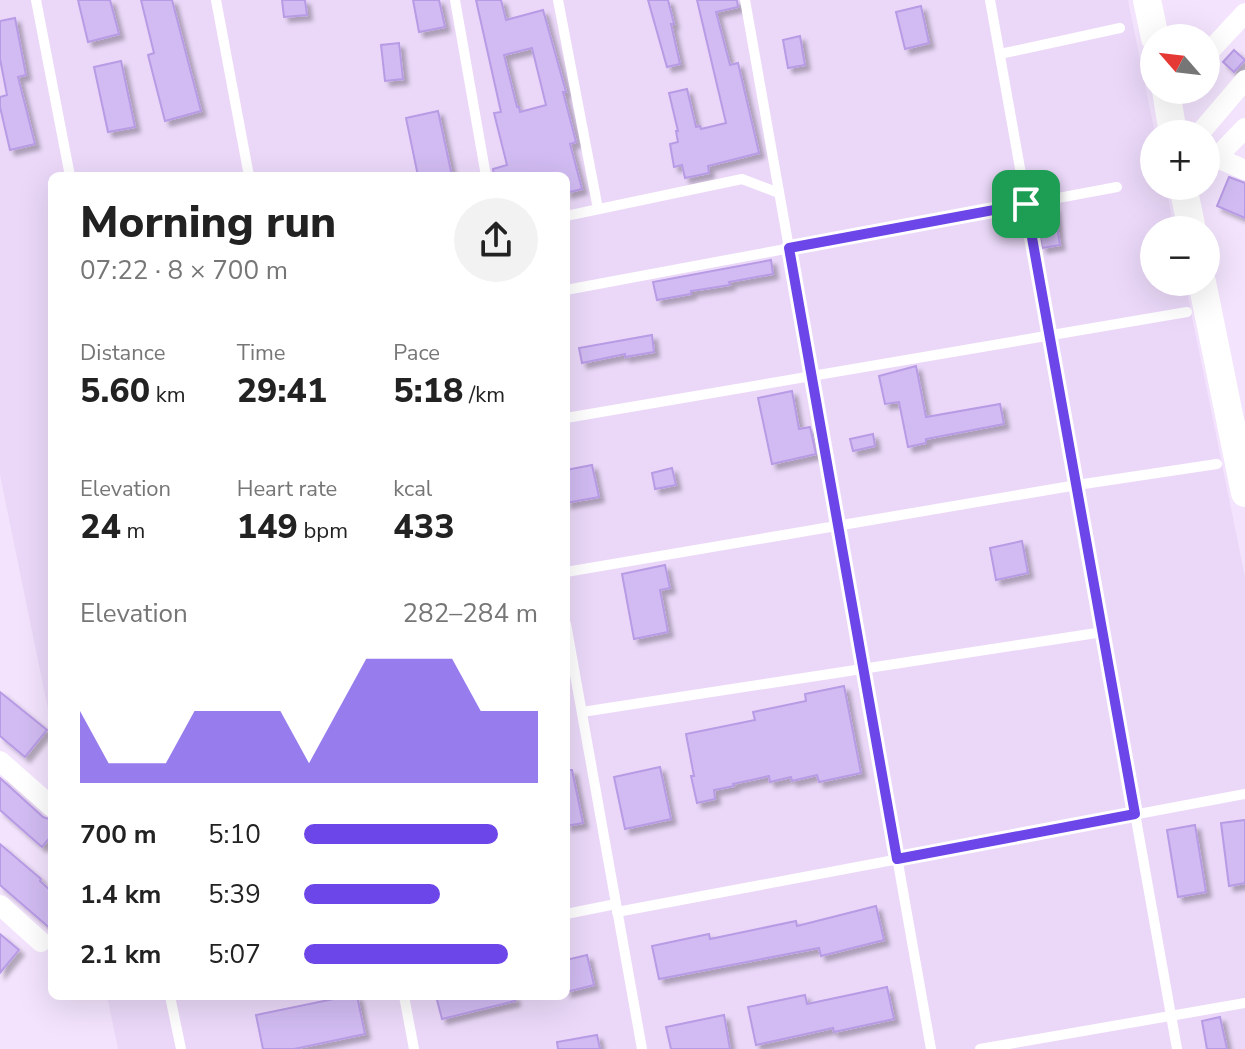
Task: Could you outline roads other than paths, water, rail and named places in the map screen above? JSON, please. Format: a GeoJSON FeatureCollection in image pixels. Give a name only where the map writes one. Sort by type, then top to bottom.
{"type":"FeatureCollection","features":[{"type":"Feature","properties":{"kind":"street"},"geometry":{"type":"LineString","coordinates":[[1147,0],[1152,24]]}},
{"type":"Feature","properties":{"kind":"street"},"geometry":{"type":"LineString","coordinates":[[1220,40],[1245,13]]}},
{"type":"Feature","properties":{"kind":"street"},"geometry":{"type":"LineString","coordinates":[[1211,120],[1245,80]]}},
{"type":"Feature","properties":{"kind":"street"},"geometry":{"type":"LineString","coordinates":[[1220,148],[1245,128]]}},
{"type":"Feature","properties":{"kind":"street"},"geometry":{"type":"LineString","coordinates":[[1220,159],[1245,170]]}},
{"type":"Feature","properties":{"kind":"street"},"geometry":{"type":"LineString","coordinates":[[1205,296],[1245,493]]}},
{"type":"Feature","properties":{"kind":"street"},"geometry":{"type":"LineString","coordinates":[[0,761],[48,803]]}},
{"type":"Feature","properties":{"kind":"street"},"geometry":{"type":"LineString","coordinates":[[0,905],[41,942]]}},
{"type":"Feature","properties":{"kind":"lane"},"geometry":{"type":"LineString","coordinates":[[36,0],[69,172]]}},
{"type":"Feature","properties":{"kind":"lane"},"geometry":{"type":"LineString","coordinates":[[216,0],[248,172]]}},
{"type":"Feature","properties":{"kind":"lane"},"geometry":{"type":"LineString","coordinates":[[455,0],[485,172]]}},
{"type":"Feature","properties":{"kind":"lane"},"geometry":{"type":"LineString","coordinates":[[558,0],[598,209]]}},
{"type":"Feature","properties":{"kind":"lane"},"geometry":{"type":"LineString","coordinates":[[745,0],[931,1049]]}},
{"type":"Feature","properties":{"kind":"lane"},"geometry":{"type":"LineString","coordinates":[[990,0],[1177,1049]]}},
{"type":"Feature","properties":{"kind":"lane"},"geometry":{"type":"LineString","coordinates":[[1000,54],[1120,28]]}},
{"type":"Feature","properties":{"kind":"lane"},"geometry":{"type":"LineString","coordinates":[[570,215],[742,179],[779,193]]}},
{"type":"Feature","properties":{"kind":"lane"},"geometry":{"type":"LineString","coordinates":[[570,289],[1117,187]]}},
{"type":"Feature","properties":{"kind":"lane"},"geometry":{"type":"LineString","coordinates":[[570,417],[1187,312]]}},
{"type":"Feature","properties":{"kind":"lane"},"geometry":{"type":"LineString","coordinates":[[570,571],[1217,464]]}},
{"type":"Feature","properties":{"kind":"lane"},"geometry":{"type":"LineString","coordinates":[[582,712],[1103,632]]}},
{"type":"Feature","properties":{"kind":"lane"},"geometry":{"type":"LineString","coordinates":[[570,646],[642,1049]]}},
{"type":"Feature","properties":{"kind":"lane"},"geometry":{"type":"LineString","coordinates":[[570,914],[897,859],[1245,794]]}},
{"type":"Feature","properties":{"kind":"lane"},"geometry":{"type":"LineString","coordinates":[[171,1000],[181,1049]]}},
{"type":"Feature","properties":{"kind":"lane"},"geometry":{"type":"LineString","coordinates":[[405,1000],[414,1049]]}},
{"type":"Feature","properties":{"kind":"lane"},"geometry":{"type":"LineString","coordinates":[[980,1049],[1245,1003]]}}]}
